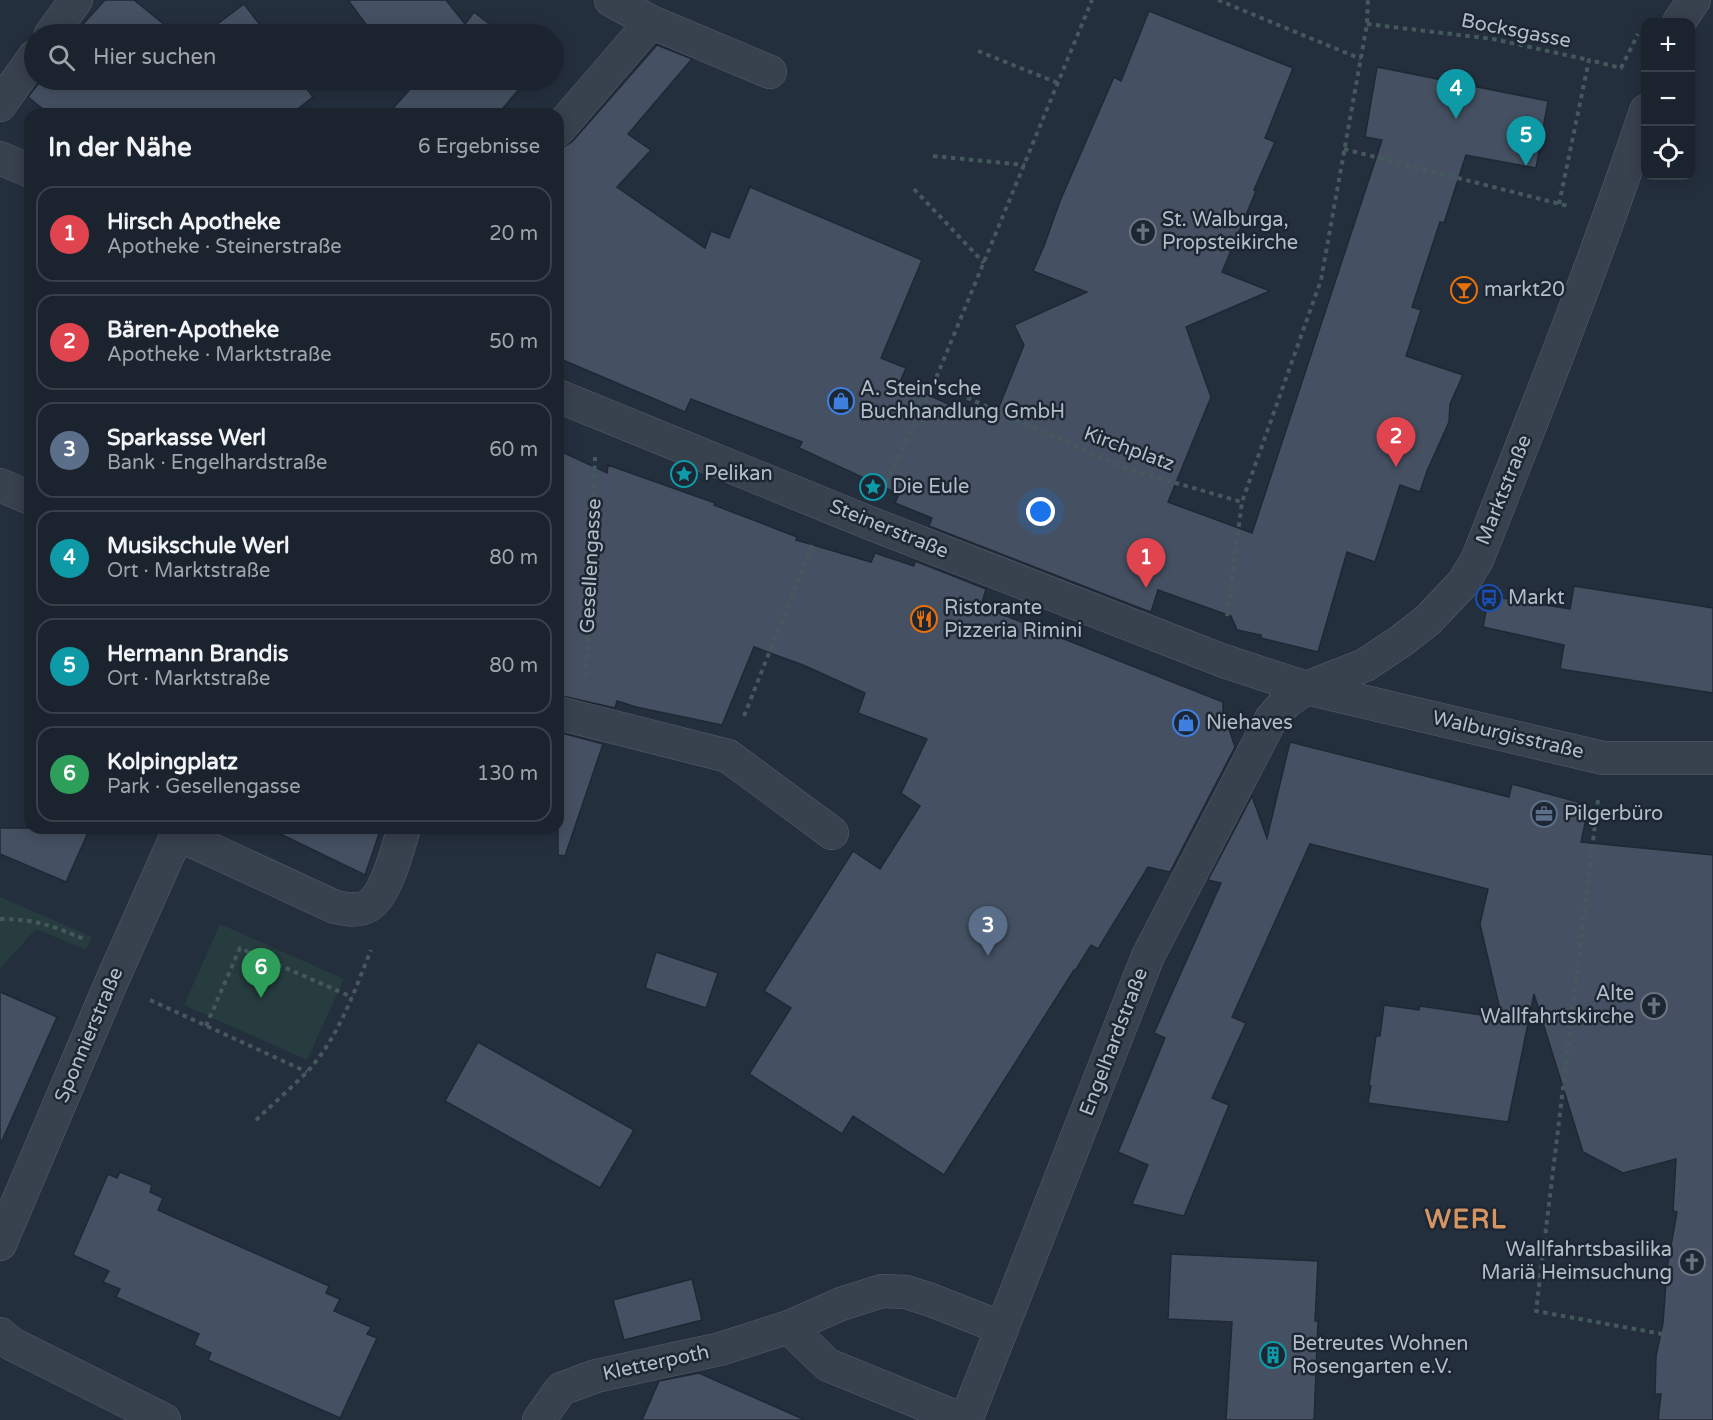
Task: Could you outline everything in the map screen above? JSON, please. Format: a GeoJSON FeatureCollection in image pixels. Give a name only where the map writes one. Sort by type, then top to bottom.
{"type":"FeatureCollection","features":[{"type":"Feature","properties":{"kind":"street"},"geometry":{"type":"LineString","coordinates":[[58,24],[76,0]]}},
{"type":"Feature","properties":{"kind":"street"},"geometry":{"type":"LineString","coordinates":[[611,0],[651,22],[770,72]]}},
{"type":"Feature","properties":{"kind":"street"},"geometry":{"type":"LineString","coordinates":[[1682,18],[1694,0]]}},
{"type":"Feature","properties":{"kind":"street"},"geometry":{"type":"LineString","coordinates":[[564,123],[651,22]]}},
{"type":"Feature","properties":{"kind":"street"},"geometry":{"type":"LineString","coordinates":[[0,105],[24,71]]}},
{"type":"Feature","properties":{"kind":"street","name":"Marktstraße"},"geometry":{"type":"LineString","coordinates":[[1306,688],[1365,665],[1401,641],[1428,620],[1463,582],[1477,560],[1554,367],[1641,125]]}},
{"type":"Feature","properties":{"kind":"street"},"geometry":{"type":"LineString","coordinates":[[0,158],[24,168]]}},
{"type":"Feature","properties":{"kind":"street","name":"Steinerstraße"},"geometry":{"type":"LineString","coordinates":[[564,398],[828,504],[867,522],[1221,660],[1306,688]]}},
{"type":"Feature","properties":{"kind":"street"},"geometry":{"type":"LineString","coordinates":[[0,485],[24,495]]}},
{"type":"Feature","properties":{"kind":"street","name":"Walburgisstraße"},"geometry":{"type":"LineString","coordinates":[[1306,688],[1603,758],[1713,758]]}},
{"type":"Feature","properties":{"kind":"street","name":"Engelhardstraße"},"geometry":{"type":"LineString","coordinates":[[964,1420],[1148,956],[1271,719],[1285,703],[1306,688]]}},
{"type":"Feature","properties":{"kind":"street"},"geometry":{"type":"LineString","coordinates":[[571,716],[728,756],[832,832]]}},
{"type":"Feature","properties":{"kind":"street","name":"Sponnierstraße"},"geometry":{"type":"LineString","coordinates":[[0,1244],[177,834]]}},
{"type":"Feature","properties":{"kind":"street"},"geometry":{"type":"LineString","coordinates":[[184,834],[335,907],[355,910],[369,906],[383,890],[402,834]]}},
{"type":"Feature","properties":{"kind":"street","name":"Kletterpoth"},"geometry":{"type":"LineString","coordinates":[[539,1420],[561,1389],[596,1376],[720,1349],[789,1327],[841,1304],[882,1291],[906,1292],[932,1299],[1002,1328]]}},
{"type":"Feature","properties":{"kind":"street"},"geometry":{"type":"LineString","coordinates":[[789,1327],[828,1365],[964,1420]]}},
{"type":"Feature","properties":{"kind":"street"},"geometry":{"type":"LineString","coordinates":[[0,1334],[12,1344],[164,1420]]}},
{"type":"Feature","properties":{"kind":"path"},"geometry":{"type":"LineString","coordinates":[[867,522],[934,383],[1092,0]]}},
{"type":"Feature","properties":{"kind":"path"},"geometry":{"type":"LineString","coordinates":[[1218,0],[1360,59]]}},
{"type":"Feature","properties":{"kind":"path"},"geometry":{"type":"LineString","coordinates":[[1221,660],[1242,502],[1321,280],[1366,24],[1368,0]]}},
{"type":"Feature","properties":{"kind":"path","name":"Bocksgasse"},"geometry":{"type":"LineString","coordinates":[[1366,24],[1493,39],[1621,68],[1640,32]]}},
{"type":"Feature","properties":{"kind":"path"},"geometry":{"type":"LineString","coordinates":[[978,51],[1058,83]]}},
{"type":"Feature","properties":{"kind":"path","name":"Bocksgasse"},"geometry":{"type":"LineString","coordinates":[[1559,204],[1589,60]]}},
{"type":"Feature","properties":{"kind":"path"},"geometry":{"type":"LineString","coordinates":[[1344,149],[1610,215]]}},
{"type":"Feature","properties":{"kind":"path"},"geometry":{"type":"LineString","coordinates":[[933,156],[1025,165]]}},
{"type":"Feature","properties":{"kind":"path"},"geometry":{"type":"LineString","coordinates":[[914,189],[984,263]]}},
{"type":"Feature","properties":{"kind":"path","name":"Kirchplatz"},"geometry":{"type":"LineString","coordinates":[[934,383],[1127,469],[1242,502]]}},
{"type":"Feature","properties":{"kind":"path","name":"Gesellengasse"},"geometry":{"type":"LineString","coordinates":[[571,716],[597,412]]}},
{"type":"Feature","properties":{"kind":"path"},"geometry":{"type":"LineString","coordinates":[[728,756],[828,504]]}},
{"type":"Feature","properties":{"kind":"path"},"geometry":{"type":"LineString","coordinates":[[1603,758],[1536,1311],[1662,1334]]}},
{"type":"Feature","properties":{"kind":"path"},"geometry":{"type":"LineString","coordinates":[[256,1120],[307,1072],[326,1047],[347,1009],[372,947],[379,923],[383,890]]}},
{"type":"Feature","properties":{"kind":"path"},"geometry":{"type":"LineString","coordinates":[[0,919],[41,922],[206,1026],[307,1072]]}},
{"type":"Feature","properties":{"kind":"path"},"geometry":{"type":"LineString","coordinates":[[206,1026],[240,948],[352,998]]}},
{"type":"Feature","properties":{"kind":"green space"},"geometry":{"type":"Polygon","coordinates":[[[0,897],[92,937],[86,950],[36,929],[0,968],[0,897]]]}},
{"type":"Feature","properties":{"kind":"green space"},"geometry":{"type":"Polygon","coordinates":[[[220,924],[344,979],[307,1060],[184,1005],[220,924]]]}},
{"type":"Feature","properties":{"kind":"building"},"geometry":{"type":"Polygon","coordinates":[[[105,0],[134,0],[164,24],[83,24],[105,0]]]}},
{"type":"Feature","properties":{"kind":"building"},"geometry":{"type":"Polygon","coordinates":[[[348,0],[446,0],[465,24],[366,24],[348,0]]]}},
{"type":"Feature","properties":{"kind":"building"},"geometry":{"type":"Polygon","coordinates":[[[244,4],[259,24],[217,24],[244,4]]]}},
{"type":"Feature","properties":{"kind":"building"},"geometry":{"type":"Polygon","coordinates":[[[1149,11],[1293,68],[1265,138],[1275,142],[1222,272],[1270,291],[1186,327],[1211,397],[1168,502],[1252,533],[1382,140],[1365,137],[1377,67],[1548,101],[1536,168],[1466,155],[1444,223],[1440,222],[1412,307],[1421,310],[1406,356],[1463,375],[1450,404],[1449,422],[1420,492],[1400,485],[1375,562],[1347,552],[1318,652],[1237,630],[1231,616],[1158,590],[1151,612],[1145,610],[929,526],[932,518],[895,503],[899,494],[799,448],[802,442],[691,399],[685,412],[564,361],[564,146],[572,142],[657,45],[692,59],[628,134],[651,150],[617,187],[705,248],[711,231],[729,238],[750,187],[922,260],[881,358],[906,368],[900,382],[992,424],[1024,345],[1014,325],[1087,292],[1033,271],[1060,201],[1114,77],[1121,81],[1149,11]]]}},
{"type":"Feature","properties":{"kind":"building"},"geometry":{"type":"Polygon","coordinates":[[[474,12],[489,24],[465,24],[474,12]]]}},
{"type":"Feature","properties":{"kind":"building"},"geometry":{"type":"Polygon","coordinates":[[[33,90],[308,90],[313,97],[299,108],[42,108],[28,97],[33,90]]]}},
{"type":"Feature","properties":{"kind":"building"},"geometry":{"type":"Polygon","coordinates":[[[409,90],[518,90],[503,108],[393,108],[409,90]]]}},
{"type":"Feature","properties":{"kind":"building"},"geometry":{"type":"Polygon","coordinates":[[[564,453],[607,473],[608,465],[715,503],[714,505],[797,537],[796,540],[871,562],[875,553],[914,566],[915,561],[986,589],[981,606],[1223,702],[1223,711],[1235,747],[1170,872],[1148,867],[1098,949],[1091,945],[1074,970],[944,1175],[853,1116],[842,1134],[749,1074],[791,1008],[764,991],[853,851],[880,869],[920,806],[901,793],[927,739],[858,713],[865,693],[803,665],[754,647],[722,725],[617,701],[615,708],[564,696],[564,453]]]}},
{"type":"Feature","properties":{"kind":"building"},"geometry":{"type":"Polygon","coordinates":[[[1574,586],[1713,608],[1713,693],[1560,669],[1564,645],[1483,627],[1489,596],[1570,609],[1574,586]]]}},
{"type":"Feature","properties":{"kind":"building"},"geometry":{"type":"Polygon","coordinates":[[[564,734],[603,744],[565,856],[558,855],[558,834],[564,834],[564,734]]]}},
{"type":"Feature","properties":{"kind":"building"},"geometry":{"type":"Polygon","coordinates":[[[1290,742],[1509,797],[1512,784],[1589,805],[1581,842],[1713,855],[1713,1420],[1658,1420],[1661,1394],[1655,1394],[1656,1356],[1663,1323],[1667,1268],[1677,1212],[1673,1211],[1676,1159],[1623,1173],[1583,1152],[1534,994],[1508,1122],[1368,1103],[1376,1036],[1380,1036],[1384,1005],[1419,1010],[1420,1006],[1502,1018],[1480,924],[1488,889],[1310,844],[1232,1017],[1246,1023],[1212,1098],[1229,1105],[1184,1216],[1132,1204],[1148,1165],[1118,1152],[1165,1038],[1154,1033],[1221,883],[1208,880],[1252,796],[1267,838],[1290,742]]]}},
{"type":"Feature","properties":{"kind":"building"},"geometry":{"type":"Polygon","coordinates":[[[0,828],[24,828],[24,834],[87,834],[66,882],[0,854],[0,828]]]}},
{"type":"Feature","properties":{"kind":"building"},"geometry":{"type":"Polygon","coordinates":[[[280,834],[379,834],[365,875],[280,834]]]}},
{"type":"Feature","properties":{"kind":"building"},"geometry":{"type":"Polygon","coordinates":[[[656,952],[718,973],[706,1008],[645,988],[656,952]]]}},
{"type":"Feature","properties":{"kind":"building"},"geometry":{"type":"Polygon","coordinates":[[[0,992],[57,1017],[0,1145],[0,992]]]}},
{"type":"Feature","properties":{"kind":"building"},"geometry":{"type":"Polygon","coordinates":[[[478,1042],[634,1130],[600,1188],[445,1101],[478,1042]]]}},
{"type":"Feature","properties":{"kind":"building"},"geometry":{"type":"Polygon","coordinates":[[[120,1172],[152,1185],[150,1192],[163,1198],[158,1210],[329,1286],[326,1293],[340,1299],[334,1311],[371,1327],[367,1334],[377,1338],[340,1418],[208,1360],[211,1353],[194,1345],[199,1334],[116,1297],[120,1289],[103,1282],[109,1271],[73,1255],[108,1174],[117,1178],[120,1172]]]}},
{"type":"Feature","properties":{"kind":"building","name":"Betreutes Wohnen Rosengarten e.V."},"geometry":{"type":"Polygon","coordinates":[[[1171,1254],[1318,1261],[1314,1420],[1226,1420],[1232,1322],[1168,1319],[1171,1254]]]}},
{"type":"Feature","properties":{"kind":"building"},"geometry":{"type":"Polygon","coordinates":[[[692,1279],[702,1320],[624,1340],[613,1300],[692,1279]]]}},
{"type":"Feature","properties":{"kind":"building"},"geometry":{"type":"Polygon","coordinates":[[[699,1373],[805,1420],[642,1420],[659,1381],[699,1373]]]}},
{"type":"Feature","properties":{"kind":"place","name":"Musikschule Werl"},"geometry":{"type":"Point","coordinates":[1456,119]}},
{"type":"Feature","properties":{"kind":"place","name":"Hermann Brandis"},"geometry":{"type":"Point","coordinates":[1526,166]}},
{"type":"Feature","properties":{"kind":"place","name":"St. Walburga, Propsteikirche"},"geometry":{"type":"Point","coordinates":[1143,232]}},
{"type":"Feature","properties":{"kind":"place","name":"markt20"},"geometry":{"type":"Point","coordinates":[1464,290]}},
{"type":"Feature","properties":{"kind":"place","name":"A. Stein'sche Buchhandlung GmbH"},"geometry":{"type":"Point","coordinates":[841,401]}},
{"type":"Feature","properties":{"kind":"place","name":"Bären-Apotheke"},"geometry":{"type":"Point","coordinates":[1396,467]}},
{"type":"Feature","properties":{"kind":"place","name":"Pelikan"},"geometry":{"type":"Point","coordinates":[684,474]}},
{"type":"Feature","properties":{"kind":"place","name":"Die Eule"},"geometry":{"type":"Point","coordinates":[873,487]}},
{"type":"Feature","properties":{"kind":"place","name":"Hirsch Apotheke"},"geometry":{"type":"Point","coordinates":[1146,588]}},
{"type":"Feature","properties":{"kind":"place","name":"Markt"},"geometry":{"type":"Point","coordinates":[1489,598]}},
{"type":"Feature","properties":{"kind":"place","name":"Ristorante Pizzeria Rimini"},"geometry":{"type":"Point","coordinates":[924,619]}},
{"type":"Feature","properties":{"kind":"place","name":"Niehaves"},"geometry":{"type":"Point","coordinates":[1186,723]}},
{"type":"Feature","properties":{"kind":"place","name":"Pilgerbüro"},"geometry":{"type":"Point","coordinates":[1544,814]}},
{"type":"Feature","properties":{"kind":"place","name":"Sparkasse Werl"},"geometry":{"type":"Point","coordinates":[988,956]}},
{"type":"Feature","properties":{"kind":"place","name":"Kolpingplatz"},"geometry":{"type":"Point","coordinates":[261,998]}},
{"type":"Feature","properties":{"kind":"place","name":"Alte Wallfahrtskirche"},"geometry":{"type":"Point","coordinates":[1654,1006]}},
{"type":"Feature","properties":{"kind":"place","name":"Wallfahrtsbasilika Mariä Heimsuchung"},"geometry":{"type":"Point","coordinates":[1692,1262]}},
{"type":"Feature","properties":{"kind":"place","name":"Betreutes Wohnen Rosengarten e.V."},"geometry":{"type":"Point","coordinates":[1273,1355]}},
{"type":"Feature","properties":{"kind":"district","name":"WERL"},"geometry":{"type":"Point","coordinates":[1466,1219]}}]}
